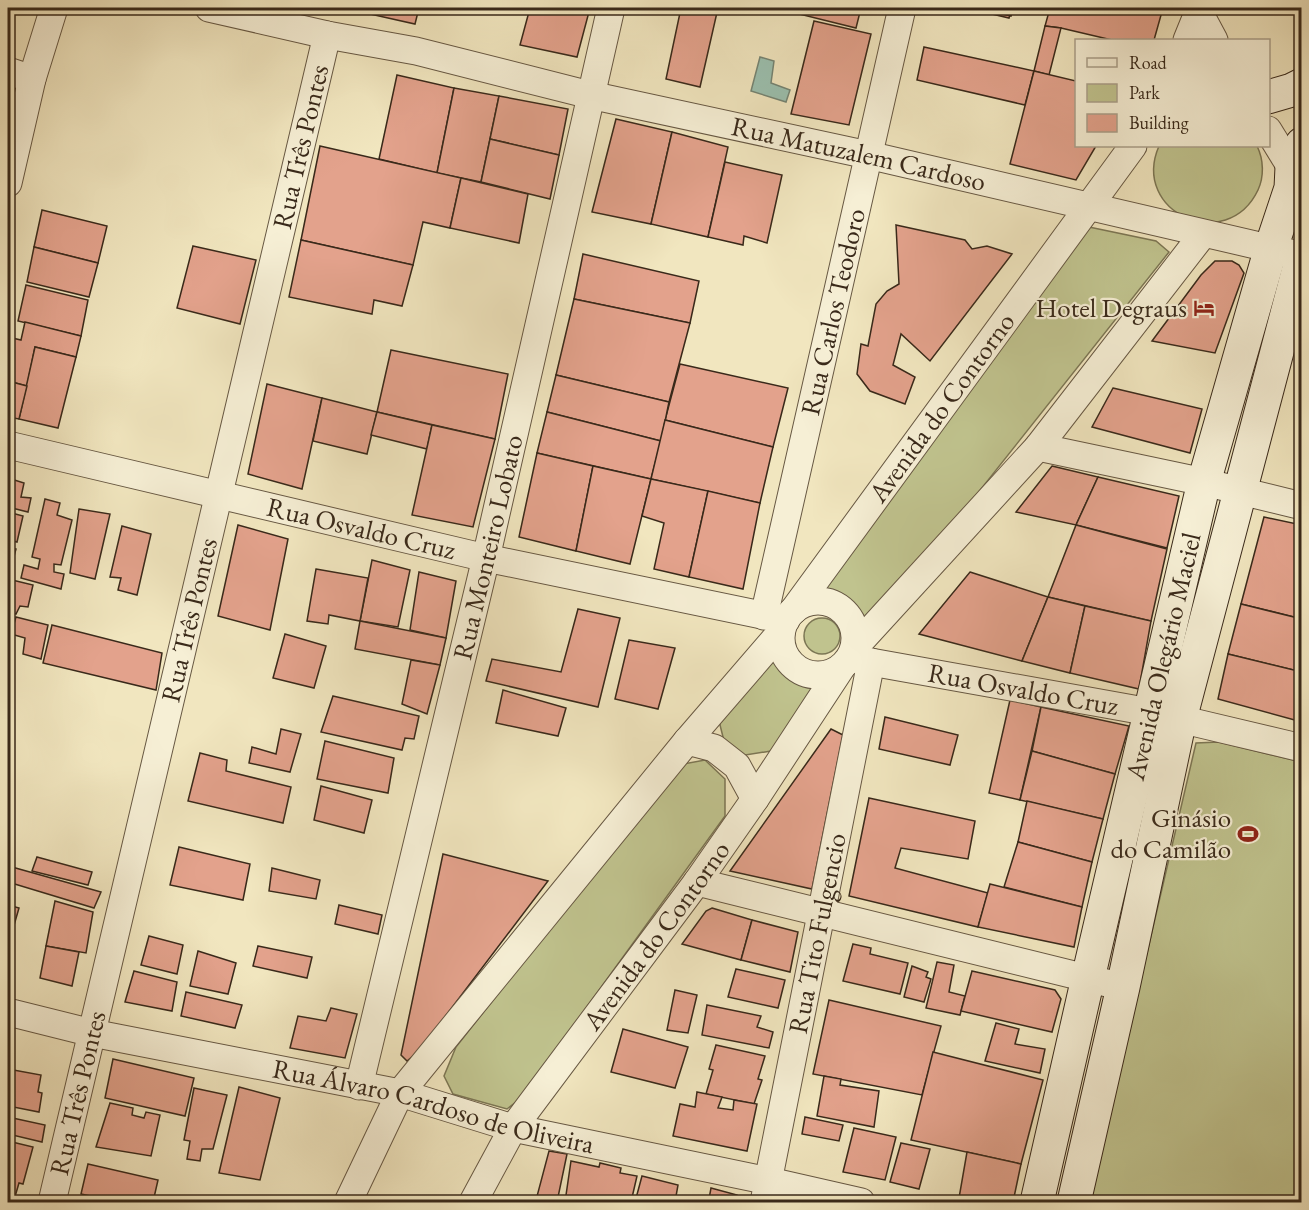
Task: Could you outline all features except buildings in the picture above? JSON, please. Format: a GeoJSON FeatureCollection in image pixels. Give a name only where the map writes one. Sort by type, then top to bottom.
{"type":"FeatureCollection","features":[{"type":"Feature","properties":{"kind":"main road"},"geometry":{"type":"LineString","coordinates":[[1270,97],[1302,85]]}},
{"type":"Feature","properties":{"kind":"main road","name":"Avenida Olegário Maciel"},"geometry":{"type":"LineString","coordinates":[[1037,1203],[1088,978],[1165,715],[1239,491],[1291,254],[1291,189],[1298,162]]}},
{"type":"Feature","properties":{"kind":"main road","name":"Avenida Olegário Maciel"},"geometry":{"type":"LineString","coordinates":[[1074,1203],[1123,987],[1204,482],[1291,254]]}},
{"type":"Feature","properties":{"kind":"street"},"geometry":{"type":"LineString","coordinates":[[8,183],[20,75],[54,8]]}},
{"type":"Feature","properties":{"kind":"street","name":"Rua Matuzalem Cardoso"},"geometry":{"type":"LineString","coordinates":[[209,8],[288,16],[327,35],[416,51],[590,95],[868,155],[1291,254]]}},
{"type":"Feature","properties":{"kind":"street","name":"Rua Monteiro Lobato"},"geometry":{"type":"LineString","coordinates":[[359,1086],[486,558],[611,8]]}},
{"type":"Feature","properties":{"kind":"street","name":"Rua Carlos Teodoro"},"geometry":{"type":"LineString","coordinates":[[781,620],[868,155],[902,8]]}},
{"type":"Feature","properties":{"kind":"street"},"geometry":{"type":"LineString","coordinates":[[1187,39],[1200,10]]}},
{"type":"Feature","properties":{"kind":"street"},"geometry":{"type":"LineString","coordinates":[[1200,10],[1214,39]]}},
{"type":"Feature","properties":{"kind":"street","name":"Rua Três Pontes"},"geometry":{"type":"LineString","coordinates":[[52,1203],[327,35]]}},
{"type":"Feature","properties":{"kind":"street"},"geometry":{"type":"LineString","coordinates":[[1270,131],[1298,162]]}},
{"type":"Feature","properties":{"kind":"street","name":"Avenida do Contorno"},"geometry":{"type":"LineString","coordinates":[[348,1203],[400,1093],[687,741],[781,620],[1132,147]]}},
{"type":"Feature","properties":{"kind":"street","name":"Avenida do Contorno"},"geometry":{"type":"LineString","coordinates":[[473,1203],[513,1128],[697,882],[854,659],[1038,447],[1203,234]]}},
{"type":"Feature","properties":{"kind":"street","name":"Rua Osvaldo Cruz"},"geometry":{"type":"LineString","coordinates":[[8,445],[486,558],[781,620]]}},
{"type":"Feature","properties":{"kind":"street"},"geometry":{"type":"LineString","coordinates":[[1038,447],[1204,482],[1302,506]]}},
{"type":"Feature","properties":{"kind":"street"},"geometry":{"type":"LineString","coordinates":[[815,601],[838,606],[853,624],[856,636],[854,659],[830,674],[805,673],[794,667],[786,656],[782,645],[781,620],[803,604],[815,601]]}},
{"type":"Feature","properties":{"kind":"street","name":"Rua Osvaldo Cruz"},"geometry":{"type":"LineString","coordinates":[[854,659],[1165,715],[1302,748]]}},
{"type":"Feature","properties":{"kind":"street","name":"Rua Tito Fulgencio"},"geometry":{"type":"LineString","coordinates":[[766,1192],[822,914],[854,659]]}},
{"type":"Feature","properties":{"kind":"street"},"geometry":{"type":"LineString","coordinates":[[687,741],[714,748],[737,766],[755,799]]}},
{"type":"Feature","properties":{"kind":"street"},"geometry":{"type":"LineString","coordinates":[[697,882],[1123,987]]}},
{"type":"Feature","properties":{"kind":"street","name":"Rua Álvaro Cardoso de Oliveira"},"geometry":{"type":"LineString","coordinates":[[8,1012],[92,1033],[400,1093],[513,1128],[766,1192],[861,1203]]}},
{"type":"Feature","properties":{"kind":"green space"},"geometry":{"type":"Polygon","coordinates":[[[1159,147],[1257,147],[1262,168],[1258,190],[1244,210],[1225,220],[1205,222],[1186,217],[1169,207],[1158,190],[1154,170],[1159,147]]]}},
{"type":"Feature","properties":{"kind":"green space"},"geometry":{"type":"Polygon","coordinates":[[[1089,227],[1156,241],[1169,252],[866,634],[858,616],[846,606],[811,595],[1089,227]]]}},
{"type":"Feature","properties":{"kind":"green space"},"geometry":{"type":"Polygon","coordinates":[[[822,618],[835,623],[840,636],[835,649],[822,654],[809,649],[804,636],[809,623],[822,618]]]}},
{"type":"Feature","properties":{"kind":"green space"},"geometry":{"type":"Polygon","coordinates":[[[772,646],[786,668],[798,676],[823,684],[771,751],[739,756],[725,745],[720,725],[723,705],[772,646]]]}},
{"type":"Feature","properties":{"kind":"green space"},"geometry":{"type":"Polygon","coordinates":[[[1219,742],[1301,762],[1301,1202],[1089,1202],[1196,743],[1219,742]]]}},
{"type":"Feature","properties":{"kind":"green space"},"geometry":{"type":"Polygon","coordinates":[[[705,760],[725,779],[725,816],[521,1098],[507,1109],[453,1094],[444,1076],[456,1047],[678,765],[705,760]]]}},
{"type":"Feature","properties":{"kind":"shaded area"},"geometry":{"type":"Polygon","coordinates":[[[760,57],[774,61],[771,83],[790,90],[786,102],[751,91],[760,57]]]}},
{"type":"Feature","properties":{"kind":"place","name":"Hotel Degraus"},"geometry":{"type":"Point","coordinates":[1204,308]}},
{"type":"Feature","properties":{"kind":"place","name":"Ginásio do Camilão"},"geometry":{"type":"Point","coordinates":[1248,834]}}]}
